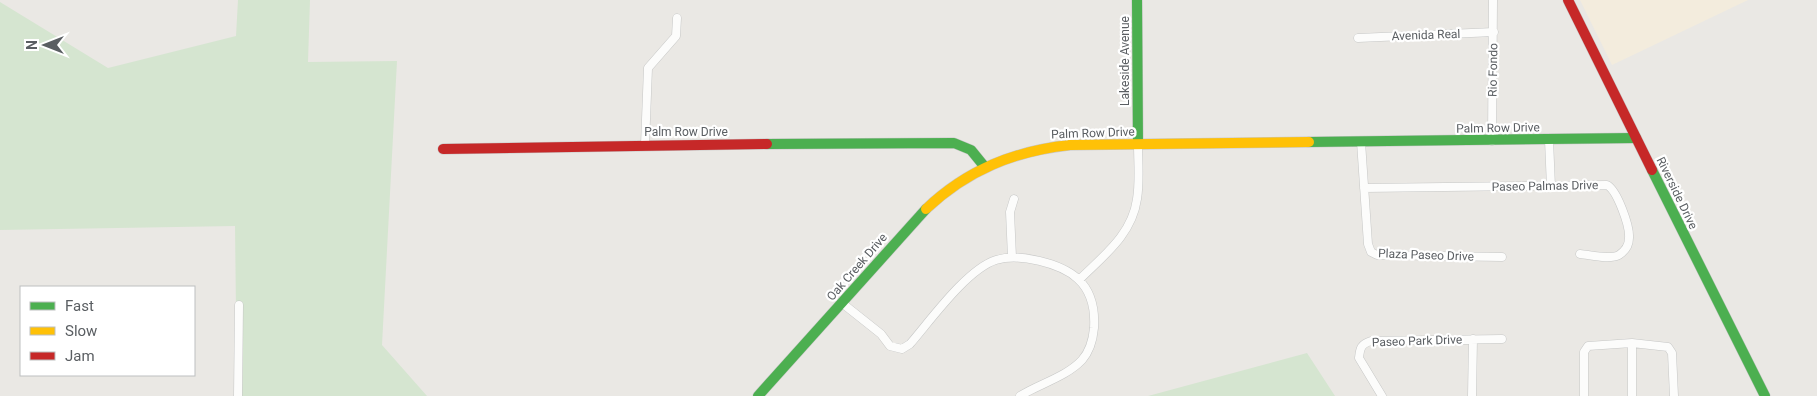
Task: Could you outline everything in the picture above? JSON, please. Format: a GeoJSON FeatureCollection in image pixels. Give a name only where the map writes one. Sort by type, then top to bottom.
{"type":"FeatureCollection","features":[{"type":"Feature","properties":{"kind":"street","name":"Lakeside Avenue"},"geometry":{"type":"LineString","coordinates":[[1079,280],[1124,234],[1133,216],[1138,198],[1137,0]]}},
{"type":"Feature","properties":{"kind":"street","name":"Rio Fondo"},"geometry":{"type":"LineString","coordinates":[[1492,140],[1493,0]]}},
{"type":"Feature","properties":{"kind":"street","name":"Riverside Drive"},"geometry":{"type":"LineString","coordinates":[[1568,0],[1733,336],[1765,396]]}},
{"type":"Feature","properties":{"kind":"street"},"geometry":{"type":"LineString","coordinates":[[645,145],[648,68],[676,36],[677,18]]}},
{"type":"Feature","properties":{"kind":"street","name":"Avenida Real"},"geometry":{"type":"LineString","coordinates":[[1358,38],[1494,32]]}},
{"type":"Feature","properties":{"kind":"street","name":"Palm Row Drive"},"geometry":{"type":"LineString","coordinates":[[443,149],[645,145],[954,143],[971,150],[984,166],[1015,154],[1046,147],[1138,144],[1636,138]]}},
{"type":"Feature","properties":{"kind":"street"},"geometry":{"type":"LineString","coordinates":[[1549,140],[1551,186]]}},
{"type":"Feature","properties":{"kind":"street","name":"Plaza Paseo Drive"},"geometry":{"type":"LineString","coordinates":[[1361,142],[1368,247],[1374,254],[1502,257]]}},
{"type":"Feature","properties":{"kind":"street","name":"Oak Creek Drive"},"geometry":{"type":"LineString","coordinates":[[758,396],[914,220],[940,194],[984,166]]}},
{"type":"Feature","properties":{"kind":"street","name":"Paseo Palmas Drive"},"geometry":{"type":"LineString","coordinates":[[1364,188],[1604,184],[1615,191],[1629,235],[1628,246],[1623,252],[1612,257],[1580,254]]}},
{"type":"Feature","properties":{"kind":"street"},"geometry":{"type":"LineString","coordinates":[[1012,257],[1010,212],[1014,199]]}},
{"type":"Feature","properties":{"kind":"street"},"geometry":{"type":"LineString","coordinates":[[842,303],[881,334],[890,346],[902,349],[910,344],[967,278],[995,260],[1028,257],[1043,262],[1079,280],[1093,306],[1093,333],[1090,347],[1083,359],[1068,372],[1020,396]]}},
{"type":"Feature","properties":{"kind":"street"},"geometry":{"type":"LineString","coordinates":[[238,396],[239,305]]}},
{"type":"Feature","properties":{"kind":"street"},"geometry":{"type":"LineString","coordinates":[[1472,396],[1473,339]]}},
{"type":"Feature","properties":{"kind":"street","name":"Paseo Park Drive"},"geometry":{"type":"LineString","coordinates":[[1382,396],[1358,358],[1360,347],[1364,343],[1371,341],[1502,339]]}},
{"type":"Feature","properties":{"kind":"street"},"geometry":{"type":"LineString","coordinates":[[1632,344],[1632,396]]}},
{"type":"Feature","properties":{"kind":"street"},"geometry":{"type":"LineString","coordinates":[[1584,396],[1584,352],[1588,346],[1632,344],[1664,345],[1668,347],[1673,357],[1674,396]]}},
{"type":"Feature","properties":{"kind":"shaded area"},"geometry":{"type":"Polygon","coordinates":[[[1580,0],[1748,0],[1612,65],[1580,0]]]}},
{"type":"Feature","properties":{"kind":"green space"},"geometry":{"type":"Polygon","coordinates":[[[238,0],[310,0],[308,62],[397,61],[382,345],[427,396],[237,396],[235,226],[0,230],[0,2],[108,68],[236,36],[238,0]]]}},
{"type":"Feature","properties":{"kind":"green space"},"geometry":{"type":"Polygon","coordinates":[[[1307,353],[1335,396],[1148,396],[1307,353]]]}},
{"type":"Feature","properties":{"kind":"traffic: fast"},"geometry":{"type":"LineString","coordinates":[[1137,0],[1138,144]]}},
{"type":"Feature","properties":{"kind":"traffic: fast"},"geometry":{"type":"LineString","coordinates":[[1309,142],[1636,138]]}},
{"type":"Feature","properties":{"kind":"traffic: fast"},"geometry":{"type":"LineString","coordinates":[[767,144],[954,143],[971,150],[984,166]]}},
{"type":"Feature","properties":{"kind":"traffic: fast"},"geometry":{"type":"LineString","coordinates":[[1652,170],[1765,396]]}},
{"type":"Feature","properties":{"kind":"traffic: fast"},"geometry":{"type":"LineString","coordinates":[[758,396],[926,209]]}},
{"type":"Feature","properties":{"kind":"traffic: slow"},"geometry":{"type":"LineString","coordinates":[[926,209],[958,183],[975,173],[1011,158],[1049,148],[1070,145],[1309,142]]}},
{"type":"Feature","properties":{"kind":"traffic: jam"},"geometry":{"type":"LineString","coordinates":[[1568,0],[1652,170]]}},
{"type":"Feature","properties":{"kind":"traffic: jam"},"geometry":{"type":"LineString","coordinates":[[443,149],[767,144]]}}]}
